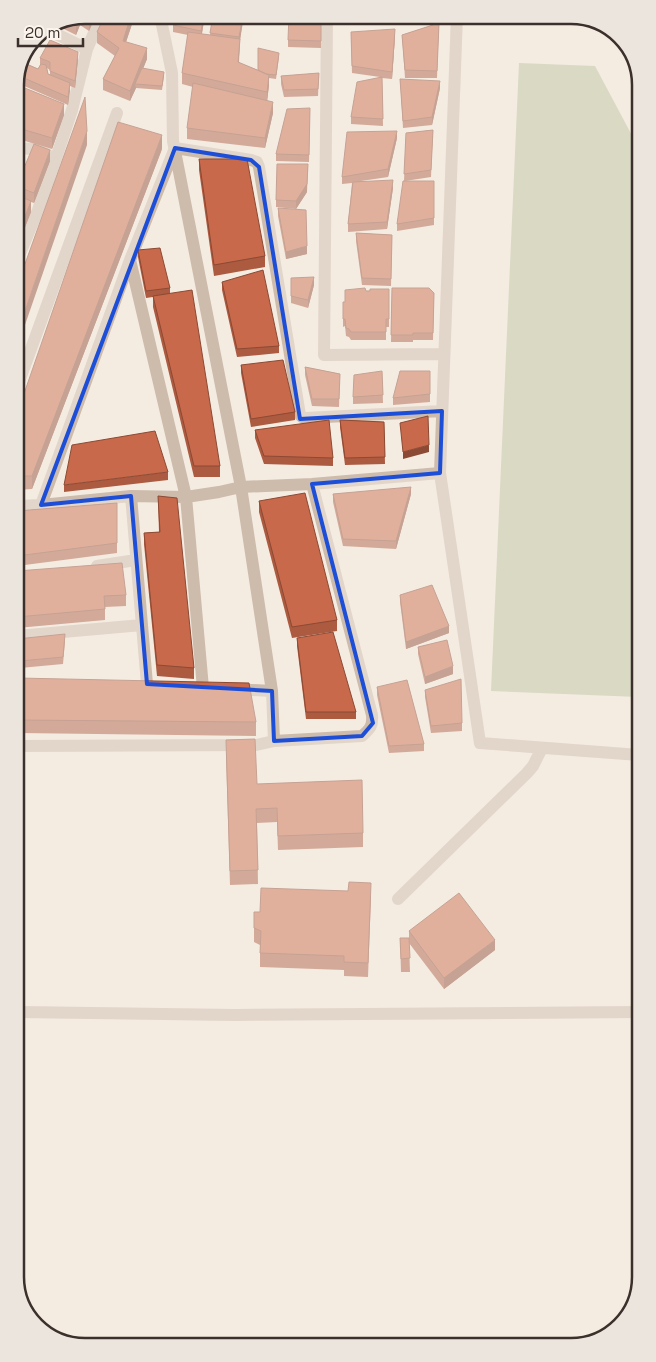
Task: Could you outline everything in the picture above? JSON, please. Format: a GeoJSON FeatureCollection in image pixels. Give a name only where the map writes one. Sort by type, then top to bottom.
{"type":"FeatureCollection","features":[{"type":"Feature","properties":{"kind":"street"},"geometry":{"type":"LineString","coordinates":[[24,242],[38,210],[56,158],[68,108],[87,49],[98,24]]}},
{"type":"Feature","properties":{"kind":"street"},"geometry":{"type":"LineString","coordinates":[[162,24],[172,73],[174,148],[241,487],[272,690],[274,741]]}},
{"type":"Feature","properties":{"kind":"street"},"geometry":{"type":"LineString","coordinates":[[327,24],[324,355],[444,354]]}},
{"type":"Feature","properties":{"kind":"street"},"geometry":{"type":"LineString","coordinates":[[457,24],[440,473],[480,743],[632,754]]}},
{"type":"Feature","properties":{"kind":"street"},"geometry":{"type":"LineString","coordinates":[[53,33],[87,49]]}},
{"type":"Feature","properties":{"kind":"street"},"geometry":{"type":"LineString","coordinates":[[24,368],[117,113]]}},
{"type":"Feature","properties":{"kind":"street"},"geometry":{"type":"LineString","coordinates":[[24,148],[34,149],[56,158]]}},
{"type":"Feature","properties":{"kind":"street"},"geometry":{"type":"LineString","coordinates":[[41,505],[130,260],[174,148]]}},
{"type":"Feature","properties":{"kind":"street"},"geometry":{"type":"LineString","coordinates":[[174,148],[257,162],[300,415],[302,417],[442,411]]}},
{"type":"Feature","properties":{"kind":"street"},"geometry":{"type":"LineString","coordinates":[[24,204],[38,210]]}},
{"type":"Feature","properties":{"kind":"street"},"geometry":{"type":"LineString","coordinates":[[130,260],[186,497],[208,688],[272,690]]}},
{"type":"Feature","properties":{"kind":"street"},"geometry":{"type":"LineString","coordinates":[[24,506],[131,496],[186,497],[241,487],[312,484],[440,473]]}},
{"type":"Feature","properties":{"kind":"street"},"geometry":{"type":"LineString","coordinates":[[24,746],[256,745],[274,741],[362,736],[373,723],[372,715],[312,484]]}},
{"type":"Feature","properties":{"kind":"street"},"geometry":{"type":"LineString","coordinates":[[131,496],[147,684]]}},
{"type":"Feature","properties":{"kind":"street"},"geometry":{"type":"LineString","coordinates":[[81,568],[136,560]]}},
{"type":"Feature","properties":{"kind":"street"},"geometry":{"type":"LineString","coordinates":[[24,635],[142,625]]}},
{"type":"Feature","properties":{"kind":"street"},"geometry":{"type":"LineString","coordinates":[[398,900],[527,773],[533,766],[542,748]]}},
{"type":"Feature","properties":{"kind":"street"},"geometry":{"type":"LineString","coordinates":[[24,1012],[235,1015],[632,1012]]}},
{"type":"Feature","properties":{"kind":"highlighted area"},"geometry":{"type":"Polygon","coordinates":[[[175,148],[251,160],[259,167],[300,419],[442,411],[440,473],[312,484],[373,723],[362,736],[274,741],[272,691],[147,684],[131,496],[41,505],[175,148]]]}},
{"type":"Feature","properties":{"kind":"green space"},"geometry":{"type":"Polygon","coordinates":[[[519,63],[595,66],[632,135],[632,697],[491,691],[519,63]]]}},
{"type":"Feature","properties":{"kind":"building"},"geometry":{"type":"Polygon","coordinates":[[[101,24],[128,24],[123,41],[147,48],[130,91],[103,79],[119,48],[97,32],[101,24]]]}},
{"type":"Feature","properties":{"kind":"building"},"geometry":{"type":"Polygon","coordinates":[[[173,24],[202,24],[201,31],[173,24]]]}},
{"type":"Feature","properties":{"kind":"building"},"geometry":{"type":"Polygon","coordinates":[[[212,24],[241,24],[239,37],[210,33],[212,24]]]}},
{"type":"Feature","properties":{"kind":"building"},"geometry":{"type":"Polygon","coordinates":[[[289,24],[321,24],[321,41],[288,40],[289,24]]]}},
{"type":"Feature","properties":{"kind":"building"},"geometry":{"type":"Polygon","coordinates":[[[439,24],[437,71],[405,70],[402,35],[439,24]]]}},
{"type":"Feature","properties":{"kind":"building"},"geometry":{"type":"Polygon","coordinates":[[[395,29],[392,72],[352,66],[351,32],[395,29]]]}},
{"type":"Feature","properties":{"kind":"building"},"geometry":{"type":"Polygon","coordinates":[[[188,32],[240,39],[238,62],[269,75],[267,92],[182,73],[188,32]]]}},
{"type":"Feature","properties":{"kind":"building"},"geometry":{"type":"Polygon","coordinates":[[[50,40],[78,52],[75,81],[50,71],[50,62],[40,58],[50,40]]]}},
{"type":"Feature","properties":{"kind":"building"},"geometry":{"type":"Polygon","coordinates":[[[258,48],[279,53],[276,75],[266,74],[258,70],[258,48]]]}},
{"type":"Feature","properties":{"kind":"building"},"geometry":{"type":"Polygon","coordinates":[[[41,64],[46,65],[48,74],[70,83],[68,97],[24,78],[28,65],[38,69],[41,64]]]}},
{"type":"Feature","properties":{"kind":"building"},"geometry":{"type":"Polygon","coordinates":[[[142,68],[164,72],[162,86],[135,84],[142,68]]]}},
{"type":"Feature","properties":{"kind":"building"},"geometry":{"type":"Polygon","coordinates":[[[319,73],[318,89],[284,90],[281,76],[319,73]]]}},
{"type":"Feature","properties":{"kind":"building"},"geometry":{"type":"Polygon","coordinates":[[[382,77],[383,119],[351,117],[357,82],[382,77]]]}},
{"type":"Feature","properties":{"kind":"building"},"geometry":{"type":"Polygon","coordinates":[[[400,79],[440,81],[432,117],[403,121],[400,79]]]}},
{"type":"Feature","properties":{"kind":"building"},"geometry":{"type":"Polygon","coordinates":[[[193,83],[273,102],[265,138],[187,128],[193,83]]]}},
{"type":"Feature","properties":{"kind":"building"},"geometry":{"type":"Polygon","coordinates":[[[24,88],[64,104],[52,138],[24,130],[24,88]]]}},
{"type":"Feature","properties":{"kind":"building"},"geometry":{"type":"Polygon","coordinates":[[[85,97],[87,131],[24,314],[24,267],[85,97]]]}},
{"type":"Feature","properties":{"kind":"building"},"geometry":{"type":"Polygon","coordinates":[[[310,108],[309,155],[276,154],[287,109],[310,108]]]}},
{"type":"Feature","properties":{"kind":"building"},"geometry":{"type":"Polygon","coordinates":[[[118,122],[162,135],[32,476],[24,476],[24,394],[118,122]]]}},
{"type":"Feature","properties":{"kind":"building"},"geometry":{"type":"Polygon","coordinates":[[[433,130],[431,170],[404,174],[406,133],[433,130]]]}},
{"type":"Feature","properties":{"kind":"building"},"geometry":{"type":"Polygon","coordinates":[[[397,131],[388,169],[342,177],[347,132],[397,131]]]}},
{"type":"Feature","properties":{"kind":"building"},"geometry":{"type":"Polygon","coordinates":[[[34,144],[50,150],[34,193],[24,189],[24,168],[34,144]]]}},
{"type":"Feature","properties":{"kind":"building"},"geometry":{"type":"Polygon","coordinates":[[[199,159],[247,159],[265,256],[214,265],[199,159]]]}},
{"type":"Feature","properties":{"kind":"building"},"geometry":{"type":"Polygon","coordinates":[[[277,164],[308,164],[307,184],[296,201],[276,200],[277,164]]]}},
{"type":"Feature","properties":{"kind":"building"},"geometry":{"type":"Polygon","coordinates":[[[393,180],[387,222],[348,224],[353,182],[393,180]]]}},
{"type":"Feature","properties":{"kind":"building"},"geometry":{"type":"Polygon","coordinates":[[[403,181],[434,181],[434,218],[397,224],[403,181]]]}},
{"type":"Feature","properties":{"kind":"building"},"geometry":{"type":"Polygon","coordinates":[[[24,198],[31,201],[24,219],[24,198]]]}},
{"type":"Feature","properties":{"kind":"building"},"geometry":{"type":"Polygon","coordinates":[[[278,208],[306,210],[307,246],[286,252],[278,208]]]}},
{"type":"Feature","properties":{"kind":"building"},"geometry":{"type":"Polygon","coordinates":[[[356,233],[392,235],[391,279],[362,278],[356,233]]]}},
{"type":"Feature","properties":{"kind":"building"},"geometry":{"type":"Polygon","coordinates":[[[160,248],[170,288],[146,291],[138,250],[160,248]]]}},
{"type":"Feature","properties":{"kind":"building"},"geometry":{"type":"Polygon","coordinates":[[[263,270],[279,346],[237,349],[222,282],[263,270]]]}},
{"type":"Feature","properties":{"kind":"building"},"geometry":{"type":"Polygon","coordinates":[[[314,277],[308,300],[291,296],[291,278],[314,277]]]}},
{"type":"Feature","properties":{"kind":"building"},"geometry":{"type":"Polygon","coordinates":[[[365,288],[366,291],[370,291],[370,289],[389,289],[389,319],[386,319],[386,332],[351,332],[346,328],[345,319],[343,319],[345,290],[365,288]]]}},
{"type":"Feature","properties":{"kind":"building"},"geometry":{"type":"Polygon","coordinates":[[[392,288],[429,288],[434,293],[433,333],[391,335],[392,288]]]}},
{"type":"Feature","properties":{"kind":"building"},"geometry":{"type":"Polygon","coordinates":[[[192,290],[220,466],[194,466],[153,296],[192,290]]]}},
{"type":"Feature","properties":{"kind":"building"},"geometry":{"type":"Polygon","coordinates":[[[283,360],[295,412],[251,419],[241,365],[283,360]]]}},
{"type":"Feature","properties":{"kind":"building"},"geometry":{"type":"Polygon","coordinates":[[[305,367],[340,374],[339,399],[312,399],[305,367]]]}},
{"type":"Feature","properties":{"kind":"building"},"geometry":{"type":"Polygon","coordinates":[[[382,371],[383,395],[353,397],[354,375],[382,371]]]}},
{"type":"Feature","properties":{"kind":"building"},"geometry":{"type":"Polygon","coordinates":[[[400,371],[430,371],[430,394],[393,398],[400,371]]]}},
{"type":"Feature","properties":{"kind":"building"},"geometry":{"type":"Polygon","coordinates":[[[428,416],[429,445],[403,452],[400,423],[428,416]]]}},
{"type":"Feature","properties":{"kind":"building"},"geometry":{"type":"Polygon","coordinates":[[[329,420],[333,458],[264,456],[255,430],[329,420]]]}},
{"type":"Feature","properties":{"kind":"building"},"geometry":{"type":"Polygon","coordinates":[[[340,420],[384,422],[385,457],[345,458],[340,420]]]}},
{"type":"Feature","properties":{"kind":"building"},"geometry":{"type":"Polygon","coordinates":[[[155,431],[168,472],[64,485],[72,445],[155,431]]]}},
{"type":"Feature","properties":{"kind":"building"},"geometry":{"type":"Polygon","coordinates":[[[411,487],[396,541],[343,539],[333,494],[411,487]]]}},
{"type":"Feature","properties":{"kind":"building"},"geometry":{"type":"Polygon","coordinates":[[[305,493],[337,620],[292,627],[259,501],[305,493]]]}},
{"type":"Feature","properties":{"kind":"building"},"geometry":{"type":"Polygon","coordinates":[[[158,496],[177,498],[194,668],[157,665],[144,533],[160,532],[158,496]]]}},
{"type":"Feature","properties":{"kind":"building"},"geometry":{"type":"Polygon","coordinates":[[[117,503],[117,543],[24,555],[24,510],[117,503]]]}},
{"type":"Feature","properties":{"kind":"building"},"geometry":{"type":"Polygon","coordinates":[[[122,563],[126,595],[104,596],[105,609],[24,616],[24,570],[122,563]]]}},
{"type":"Feature","properties":{"kind":"building"},"geometry":{"type":"Polygon","coordinates":[[[432,585],[449,626],[406,642],[400,595],[432,585]]]}},
{"type":"Feature","properties":{"kind":"building"},"geometry":{"type":"Polygon","coordinates":[[[333,632],[356,712],[306,712],[297,638],[333,632]]]}},
{"type":"Feature","properties":{"kind":"building"},"geometry":{"type":"Polygon","coordinates":[[[65,634],[63,657],[24,661],[24,638],[65,634]]]}},
{"type":"Feature","properties":{"kind":"building"},"geometry":{"type":"Polygon","coordinates":[[[447,640],[453,666],[425,677],[418,647],[447,640]]]}},
{"type":"Feature","properties":{"kind":"building"},"geometry":{"type":"Polygon","coordinates":[[[24,678],[249,683],[256,722],[24,720],[24,678]]]}},
{"type":"Feature","properties":{"kind":"building"},"geometry":{"type":"Polygon","coordinates":[[[461,679],[462,723],[431,726],[425,690],[461,679]]]}},
{"type":"Feature","properties":{"kind":"building"},"geometry":{"type":"Polygon","coordinates":[[[407,680],[424,744],[389,746],[377,687],[407,680]]]}},
{"type":"Feature","properties":{"kind":"building"},"geometry":{"type":"Polygon","coordinates":[[[255,739],[257,784],[362,780],[363,833],[278,836],[277,808],[256,809],[258,870],[230,871],[226,740],[255,739]]]}},
{"type":"Feature","properties":{"kind":"building"},"geometry":{"type":"Polygon","coordinates":[[[349,882],[371,883],[368,963],[344,962],[344,956],[260,953],[261,931],[254,928],[254,912],[260,912],[261,888],[348,891],[349,882]]]}},
{"type":"Feature","properties":{"kind":"building"},"geometry":{"type":"Polygon","coordinates":[[[459,893],[495,940],[444,978],[409,931],[459,893]]]}},
{"type":"Feature","properties":{"kind":"building"},"geometry":{"type":"Polygon","coordinates":[[[400,938],[409,938],[410,958],[401,959],[400,938]]]}}]}
